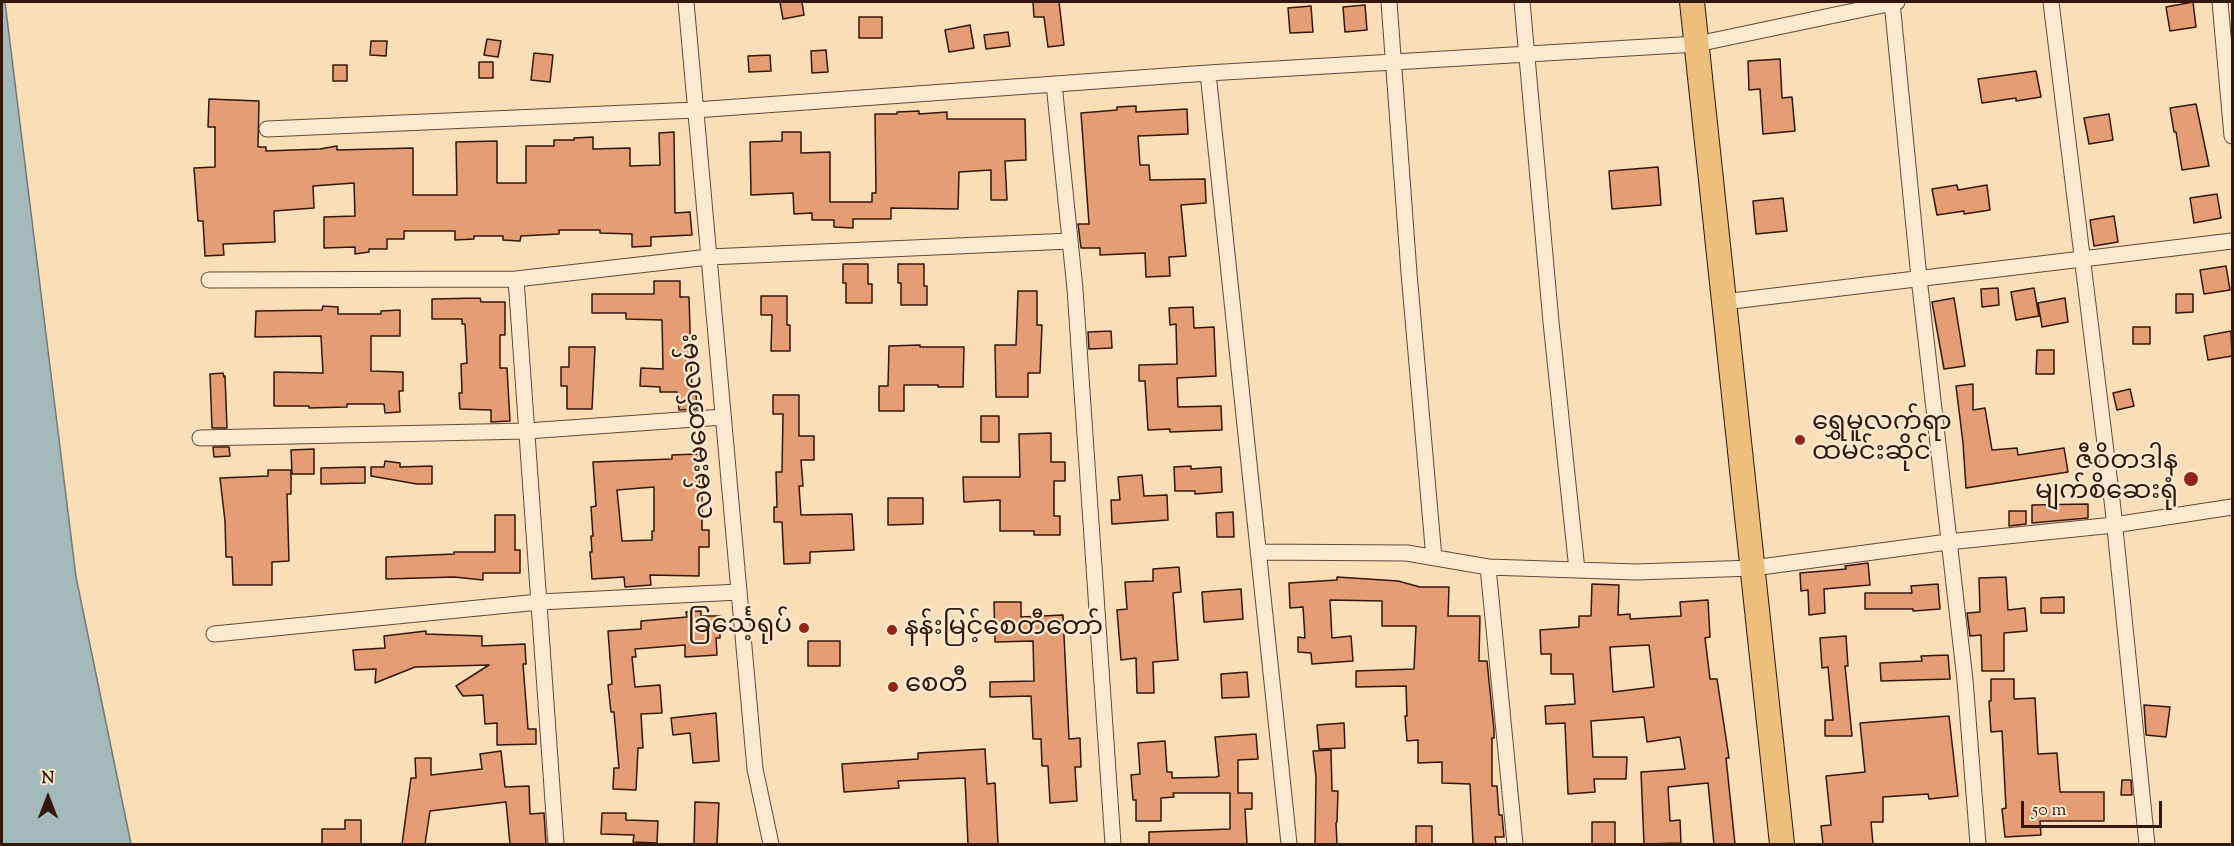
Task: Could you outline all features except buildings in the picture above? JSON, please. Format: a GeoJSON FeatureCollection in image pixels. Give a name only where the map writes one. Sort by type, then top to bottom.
{"type":"FeatureCollection","features":[{"type":"Feature","properties":{"kind":"highway"},"geometry":{"type":"LineString","coordinates":[[1692,2],[1782,844]]}},
{"type":"Feature","properties":{"kind":"street","name":"လမ်းမတော်လမ်း"},"geometry":{"type":"LineString","coordinates":[[686,2],[755,770],[771,844]]}},
{"type":"Feature","properties":{"kind":"street"},"geometry":{"type":"LineString","coordinates":[[1389,2],[1409,273],[1434,558]]}},
{"type":"Feature","properties":{"kind":"street"},"geometry":{"type":"LineString","coordinates":[[1522,2],[1551,322],[1577,570]]}},
{"type":"Feature","properties":{"kind":"street"},"geometry":{"type":"LineString","coordinates":[[1892,2],[1919,279],[1965,681],[1978,844]]}},
{"type":"Feature","properties":{"kind":"street"},"geometry":{"type":"LineString","coordinates":[[267,129],[695,110],[1208,73],[1697,44],[1898,2]]}},
{"type":"Feature","properties":{"kind":"street"},"geometry":{"type":"LineString","coordinates":[[2051,2],[2114,525],[2146,844]]}},
{"type":"Feature","properties":{"kind":"street"},"geometry":{"type":"LineString","coordinates":[[2220,2],[2232,136]]}},
{"type":"Feature","properties":{"kind":"street"},"geometry":{"type":"LineString","coordinates":[[1208,73],[1289,844]]}},
{"type":"Feature","properties":{"kind":"street"},"geometry":{"type":"LineString","coordinates":[[1054,84],[1070,241],[1113,844]]}},
{"type":"Feature","properties":{"kind":"street"},"geometry":{"type":"LineString","coordinates":[[208,280],[516,279],[709,257],[1070,241]]}},
{"type":"Feature","properties":{"kind":"street"},"geometry":{"type":"LineString","coordinates":[[1724,302],[2232,241]]}},
{"type":"Feature","properties":{"kind":"street"},"geometry":{"type":"LineString","coordinates":[[516,279],[556,844]]}},
{"type":"Feature","properties":{"kind":"street"},"geometry":{"type":"LineString","coordinates":[[200,438],[527,431],[723,417]]}},
{"type":"Feature","properties":{"kind":"street"},"geometry":{"type":"LineString","coordinates":[[1258,552],[1407,553],[1488,567],[1636,572],[1753,567],[1948,542],[2114,525],[2232,507]]}},
{"type":"Feature","properties":{"kind":"street"},"geometry":{"type":"LineString","coordinates":[[1488,567],[1515,844]]}},
{"type":"Feature","properties":{"kind":"street"},"geometry":{"type":"LineString","coordinates":[[214,634],[539,602],[739,592]]}},
{"type":"Feature","properties":{"kind":"shaded area"},"geometry":{"type":"Polygon","coordinates":[[[2,2],[5,2],[76,577],[131,844],[2,844],[2,2]]]}},
{"type":"Feature","properties":{"kind":"place","name":"ရွှေမူလက်ရာ ထမင်းဆိုင်"},"geometry":{"type":"Point","coordinates":[1800,440]}},
{"type":"Feature","properties":{"kind":"place","name":"ဇီဝိတဒါန မျက်စိဆေးရုံ"},"geometry":{"type":"Point","coordinates":[2191,479]}},
{"type":"Feature","properties":{"kind":"place","name":"ခြင်္သေ့ရုပ်"},"geometry":{"type":"Point","coordinates":[804,628]}},
{"type":"Feature","properties":{"kind":"place","name":"နန်းမြင့်စေတီတော်"},"geometry":{"type":"Point","coordinates":[892,630]}},
{"type":"Feature","properties":{"kind":"place","name":"စေတီ"},"geometry":{"type":"Point","coordinates":[893,687]}}]}
